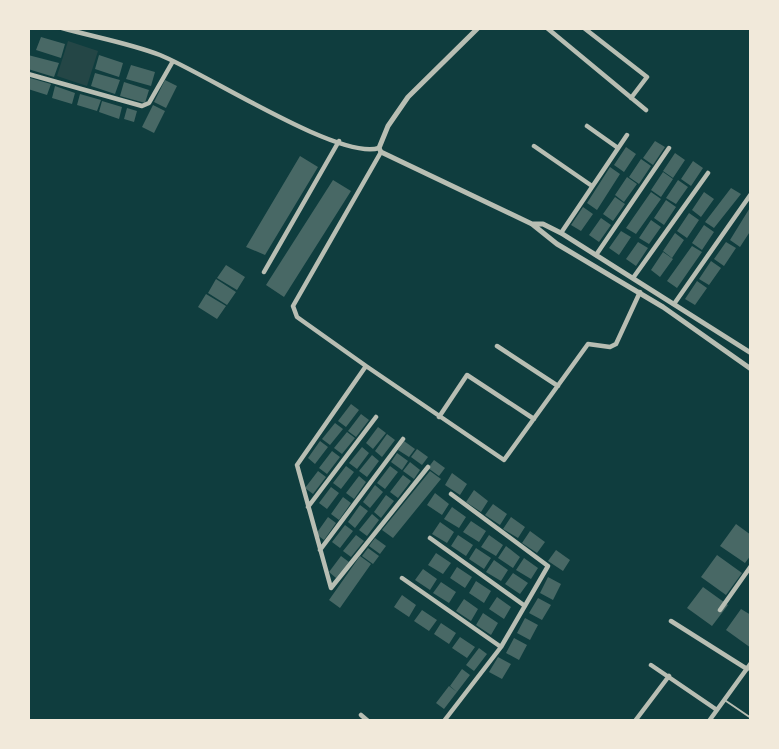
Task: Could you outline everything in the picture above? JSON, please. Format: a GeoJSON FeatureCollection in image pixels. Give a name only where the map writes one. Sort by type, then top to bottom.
{"type":"FeatureCollection","features":[{"type":"Feature","properties":{"kind":"street"},"geometry":{"type":"LineString","coordinates":[[62,28],[173,61],[307,131],[360,151],[380,150],[533,224],[557,244],[640,292],[751,369]]}},
{"type":"Feature","properties":{"kind":"street"},"geometry":{"type":"LineString","coordinates":[[478,28],[408,97],[388,126],[380,150],[293,306],[297,317],[504,460],[588,344],[616,344],[640,292]]}},
{"type":"Feature","properties":{"kind":"street"},"geometry":{"type":"LineString","coordinates":[[547,28],[646,110]]}},
{"type":"Feature","properties":{"kind":"street"},"geometry":{"type":"LineString","coordinates":[[584,28],[647,78],[631,98]]}},
{"type":"Feature","properties":{"kind":"street"},"geometry":{"type":"LineString","coordinates":[[28,74],[142,106],[149,103],[173,61]]}},
{"type":"Feature","properties":{"kind":"street"},"geometry":{"type":"LineString","coordinates":[[587,126],[618,148]]}},
{"type":"Feature","properties":{"kind":"street"},"geometry":{"type":"LineString","coordinates":[[561,233],[627,135]]}},
{"type":"Feature","properties":{"kind":"street"},"geometry":{"type":"LineString","coordinates":[[264,272],[339,141]]}},
{"type":"Feature","properties":{"kind":"street"},"geometry":{"type":"LineString","coordinates":[[534,146],[592,186]]}},
{"type":"Feature","properties":{"kind":"street"},"geometry":{"type":"LineString","coordinates":[[596,255],[669,148]]}},
{"type":"Feature","properties":{"kind":"street"},"geometry":{"type":"LineString","coordinates":[[633,278],[708,173]]}},
{"type":"Feature","properties":{"kind":"street"},"geometry":{"type":"LineString","coordinates":[[674,304],[751,194]]}},
{"type":"Feature","properties":{"kind":"street"},"geometry":{"type":"LineString","coordinates":[[533,224],[542,224],[561,233],[751,353]]}},
{"type":"Feature","properties":{"kind":"street"},"geometry":{"type":"LineString","coordinates":[[497,346],[558,386]]}},
{"type":"Feature","properties":{"kind":"street"},"geometry":{"type":"LineString","coordinates":[[366,366],[298,461],[297,469],[329,585],[334,588],[428,467]]}},
{"type":"Feature","properties":{"kind":"street"},"geometry":{"type":"LineString","coordinates":[[439,417],[467,375],[534,419]]}},
{"type":"Feature","properties":{"kind":"street"},"geometry":{"type":"LineString","coordinates":[[308,507],[376,417]]}},
{"type":"Feature","properties":{"kind":"street"},"geometry":{"type":"LineString","coordinates":[[319,551],[403,439]]}},
{"type":"Feature","properties":{"kind":"street"},"geometry":{"type":"LineString","coordinates":[[444,721],[501,647],[548,569],[546,564],[451,494]]}},
{"type":"Feature","properties":{"kind":"street"},"geometry":{"type":"LineString","coordinates":[[430,538],[525,606]]}},
{"type":"Feature","properties":{"kind":"street"},"geometry":{"type":"LineString","coordinates":[[720,610],[751,566]]}},
{"type":"Feature","properties":{"kind":"street"},"geometry":{"type":"LineString","coordinates":[[402,578],[501,647]]}},
{"type":"Feature","properties":{"kind":"street"},"geometry":{"type":"LineString","coordinates":[[671,621],[747,668]]}},
{"type":"Feature","properties":{"kind":"street"},"geometry":{"type":"LineString","coordinates":[[709,721],[751,663]]}},
{"type":"Feature","properties":{"kind":"street"},"geometry":{"type":"LineString","coordinates":[[651,665],[717,710]]}},
{"type":"Feature","properties":{"kind":"street"},"geometry":{"type":"LineString","coordinates":[[635,721],[669,676]]}},
{"type":"Feature","properties":{"kind":"street"},"geometry":{"type":"LineString","coordinates":[[361,715],[368,721]]}},
{"type":"Feature","properties":{"kind":"lane"},"geometry":{"type":"LineString","coordinates":[[724,700],[751,719]]}},
{"type":"Feature","properties":{"kind":"shaded area"},"geometry":{"type":"Polygon","coordinates":[[[68,41],[98,51],[87,86],[57,76],[68,41]]]}},
{"type":"Feature","properties":{"kind":"building"},"geometry":{"type":"Polygon","coordinates":[[[41,37],[65,44],[61,58],[36,50],[41,37]]]}},
{"type":"Feature","properties":{"kind":"building"},"geometry":{"type":"Polygon","coordinates":[[[28,55],[59,63],[54,77],[28,69],[28,55]]]}},
{"type":"Feature","properties":{"kind":"building"},"geometry":{"type":"Polygon","coordinates":[[[99,55],[123,63],[119,77],[95,69],[99,55]]]}},
{"type":"Feature","properties":{"kind":"building"},"geometry":{"type":"Polygon","coordinates":[[[131,65],[155,72],[151,86],[126,79],[131,65]]]}},
{"type":"Feature","properties":{"kind":"building"},"geometry":{"type":"Polygon","coordinates":[[[95,73],[120,80],[115,94],[91,86],[95,73]]]}},
{"type":"Feature","properties":{"kind":"building"},"geometry":{"type":"Polygon","coordinates":[[[30,78],[51,84],[47,95],[28,89],[30,78]]]}},
{"type":"Feature","properties":{"kind":"building"},"geometry":{"type":"Polygon","coordinates":[[[165,80],[177,86],[166,108],[154,102],[165,80]]]}},
{"type":"Feature","properties":{"kind":"building"},"geometry":{"type":"Polygon","coordinates":[[[124,82],[149,90],[145,103],[120,96],[124,82]]]}},
{"type":"Feature","properties":{"kind":"building"},"geometry":{"type":"Polygon","coordinates":[[[55,86],[75,93],[72,104],[52,98],[55,86]]]}},
{"type":"Feature","properties":{"kind":"building"},"geometry":{"type":"Polygon","coordinates":[[[80,94],[101,100],[97,111],[77,105],[80,94]]]}},
{"type":"Feature","properties":{"kind":"building"},"geometry":{"type":"Polygon","coordinates":[[[102,101],[122,107],[119,119],[99,112],[102,101]]]}},
{"type":"Feature","properties":{"kind":"building"},"geometry":{"type":"Polygon","coordinates":[[[153,105],[165,111],[154,133],[142,127],[153,105]]]}},
{"type":"Feature","properties":{"kind":"building"},"geometry":{"type":"Polygon","coordinates":[[[127,108],[137,111],[134,122],[124,119],[127,108]]]}},
{"type":"Feature","properties":{"kind":"building"},"geometry":{"type":"Polygon","coordinates":[[[655,141],[665,147],[653,165],[643,158],[655,141]]]}},
{"type":"Feature","properties":{"kind":"building"},"geometry":{"type":"Polygon","coordinates":[[[626,147],[636,154],[624,172],[614,165],[626,147]]]}},
{"type":"Feature","properties":{"kind":"building"},"geometry":{"type":"Polygon","coordinates":[[[675,153],[685,160],[673,178],[663,171],[675,153]]]}},
{"type":"Feature","properties":{"kind":"building"},"geometry":{"type":"Polygon","coordinates":[[[300,156],[318,167],[265,255],[246,247],[300,156]]]}},
{"type":"Feature","properties":{"kind":"building"},"geometry":{"type":"Polygon","coordinates":[[[641,159],[651,166],[639,184],[629,177],[641,159]]]}},
{"type":"Feature","properties":{"kind":"building"},"geometry":{"type":"Polygon","coordinates":[[[693,161],[703,168],[691,186],[681,179],[693,161]]]}},
{"type":"Feature","properties":{"kind":"building"},"geometry":{"type":"Polygon","coordinates":[[[610,167],[620,174],[597,210],[587,203],[610,167]]]}},
{"type":"Feature","properties":{"kind":"building"},"geometry":{"type":"Polygon","coordinates":[[[663,172],[673,179],[661,197],[651,190],[663,172]]]}},
{"type":"Feature","properties":{"kind":"building"},"geometry":{"type":"Polygon","coordinates":[[[627,177],[637,184],[624,202],[615,195],[627,177]]]}},
{"type":"Feature","properties":{"kind":"building"},"geometry":{"type":"Polygon","coordinates":[[[333,180],[351,191],[284,297],[266,285],[333,180]]]}},
{"type":"Feature","properties":{"kind":"building"},"geometry":{"type":"Polygon","coordinates":[[[678,180],[688,187],[676,204],[666,198],[678,180]]]}},
{"type":"Feature","properties":{"kind":"building"},"geometry":{"type":"Polygon","coordinates":[[[731,188],[741,194],[714,228],[705,222],[731,188]]]}},
{"type":"Feature","properties":{"kind":"building"},"geometry":{"type":"Polygon","coordinates":[[[651,192],[661,199],[636,234],[626,228],[651,192]]]}},
{"type":"Feature","properties":{"kind":"building"},"geometry":{"type":"Polygon","coordinates":[[[704,192],[714,199],[701,217],[692,210],[704,192]]]}},
{"type":"Feature","properties":{"kind":"building"},"geometry":{"type":"Polygon","coordinates":[[[615,197],[625,204],[613,221],[603,214],[615,197]]]}},
{"type":"Feature","properties":{"kind":"building"},"geometry":{"type":"Polygon","coordinates":[[[666,200],[676,207],[664,225],[654,218],[666,200]]]}},
{"type":"Feature","properties":{"kind":"building"},"geometry":{"type":"Polygon","coordinates":[[[751,206],[751,230],[740,247],[730,240],[751,206]]]}},
{"type":"Feature","properties":{"kind":"building"},"geometry":{"type":"Polygon","coordinates":[[[583,207],[593,214],[581,231],[571,225],[583,207]]]}},
{"type":"Feature","properties":{"kind":"building"},"geometry":{"type":"Polygon","coordinates":[[[689,213],[699,220],[687,238],[677,231],[689,213]]]}},
{"type":"Feature","properties":{"kind":"building"},"geometry":{"type":"Polygon","coordinates":[[[601,218],[611,225],[599,242],[589,235],[601,218]]]}},
{"type":"Feature","properties":{"kind":"building"},"geometry":{"type":"Polygon","coordinates":[[[651,220],[661,227],[649,244],[639,238],[651,220]]]}},
{"type":"Feature","properties":{"kind":"building"},"geometry":{"type":"Polygon","coordinates":[[[704,225],[714,232],[702,250],[692,243],[704,225]]]}},
{"type":"Feature","properties":{"kind":"building"},"geometry":{"type":"Polygon","coordinates":[[[621,231],[631,237],[619,255],[609,248],[621,231]]]}},
{"type":"Feature","properties":{"kind":"building"},"geometry":{"type":"Polygon","coordinates":[[[675,233],[684,240],[672,258],[663,251],[675,233]]]}},
{"type":"Feature","properties":{"kind":"building"},"geometry":{"type":"Polygon","coordinates":[[[638,242],[648,248],[636,266],[626,259],[638,242]]]}},
{"type":"Feature","properties":{"kind":"building"},"geometry":{"type":"Polygon","coordinates":[[[726,242],[736,248],[724,266],[714,259],[726,242]]]}},
{"type":"Feature","properties":{"kind":"building"},"geometry":{"type":"Polygon","coordinates":[[[692,246],[702,252],[677,288],[667,281],[692,246]]]}},
{"type":"Feature","properties":{"kind":"building"},"geometry":{"type":"Polygon","coordinates":[[[663,252],[673,259],[660,277],[651,270],[663,252]]]}},
{"type":"Feature","properties":{"kind":"building"},"geometry":{"type":"Polygon","coordinates":[[[711,261],[721,268],[709,285],[699,279],[711,261]]]}},
{"type":"Feature","properties":{"kind":"building"},"geometry":{"type":"Polygon","coordinates":[[[226,265],[245,277],[237,290],[217,278],[226,265]]]}},
{"type":"Feature","properties":{"kind":"building"},"geometry":{"type":"Polygon","coordinates":[[[216,279],[236,292],[227,305],[208,293],[216,279]]]}},
{"type":"Feature","properties":{"kind":"building"},"geometry":{"type":"Polygon","coordinates":[[[697,281],[707,288],[695,305],[685,299],[697,281]]]}},
{"type":"Feature","properties":{"kind":"building"},"geometry":{"type":"Polygon","coordinates":[[[206,294],[226,306],[217,319],[198,307],[206,294]]]}},
{"type":"Feature","properties":{"kind":"building"},"geometry":{"type":"Polygon","coordinates":[[[351,404],[359,410],[346,427],[338,421],[351,404]]]}},
{"type":"Feature","properties":{"kind":"building"},"geometry":{"type":"Polygon","coordinates":[[[361,414],[369,420],[356,437],[348,431],[361,414]]]}},
{"type":"Feature","properties":{"kind":"building"},"geometry":{"type":"Polygon","coordinates":[[[335,423],[343,429],[330,445],[322,439],[335,423]]]}},
{"type":"Feature","properties":{"kind":"building"},"geometry":{"type":"Polygon","coordinates":[[[378,427],[386,433],[373,449],[366,443],[378,427]]]}},
{"type":"Feature","properties":{"kind":"building"},"geometry":{"type":"Polygon","coordinates":[[[347,432],[355,438],[342,454],[334,448],[347,432]]]}},
{"type":"Feature","properties":{"kind":"building"},"geometry":{"type":"Polygon","coordinates":[[[387,434],[395,440],[382,457],[375,451],[387,434]]]}},
{"type":"Feature","properties":{"kind":"building"},"geometry":{"type":"Polygon","coordinates":[[[320,441],[328,447],[315,464],[308,458],[320,441]]]}},
{"type":"Feature","properties":{"kind":"building"},"geometry":{"type":"Polygon","coordinates":[[[404,441],[415,449],[409,457],[398,450],[404,441]]]}},
{"type":"Feature","properties":{"kind":"building"},"geometry":{"type":"Polygon","coordinates":[[[362,447],[369,453],[357,469],[349,463],[362,447]]]}},
{"type":"Feature","properties":{"kind":"building"},"geometry":{"type":"Polygon","coordinates":[[[417,449],[428,457],[422,465],[411,457],[417,449]]]}},
{"type":"Feature","properties":{"kind":"building"},"geometry":{"type":"Polygon","coordinates":[[[332,451],[340,457],[327,474],[319,468],[332,451]]]}},
{"type":"Feature","properties":{"kind":"building"},"geometry":{"type":"Polygon","coordinates":[[[397,453],[408,461],[402,470],[391,462],[397,453]]]}},
{"type":"Feature","properties":{"kind":"building"},"geometry":{"type":"Polygon","coordinates":[[[372,455],[379,461],[367,477],[359,471],[372,455]]]}},
{"type":"Feature","properties":{"kind":"building"},"geometry":{"type":"Polygon","coordinates":[[[434,460],[445,468],[439,476],[428,468],[434,460]]]}},
{"type":"Feature","properties":{"kind":"building"},"geometry":{"type":"Polygon","coordinates":[[[410,462],[420,470],[414,479],[403,471],[410,462]]]}},
{"type":"Feature","properties":{"kind":"building"},"geometry":{"type":"Polygon","coordinates":[[[346,466],[354,472],[341,489],[333,483],[346,466]]]}},
{"type":"Feature","properties":{"kind":"building"},"geometry":{"type":"Polygon","coordinates":[[[390,466],[398,472],[385,489],[377,483],[390,466]]]}},
{"type":"Feature","properties":{"kind":"building"},"geometry":{"type":"Polygon","coordinates":[[[318,471],[326,477],[313,494],[305,488],[318,471]]]}},
{"type":"Feature","properties":{"kind":"building"},"geometry":{"type":"Polygon","coordinates":[[[430,471],[441,479],[393,538],[382,530],[430,471]]]}},
{"type":"Feature","properties":{"kind":"building"},"geometry":{"type":"Polygon","coordinates":[[[452,473],[467,484],[460,495],[445,485],[452,473]]]}},
{"type":"Feature","properties":{"kind":"building"},"geometry":{"type":"Polygon","coordinates":[[[403,475],[411,481],[398,498],[390,492],[403,475]]]}},
{"type":"Feature","properties":{"kind":"building"},"geometry":{"type":"Polygon","coordinates":[[[359,476],[366,482],[354,499],[346,493],[359,476]]]}},
{"type":"Feature","properties":{"kind":"building"},"geometry":{"type":"Polygon","coordinates":[[[375,485],[383,492],[370,508],[363,502],[375,485]]]}},
{"type":"Feature","properties":{"kind":"building"},"geometry":{"type":"Polygon","coordinates":[[[331,487],[339,493],[327,509],[319,503],[331,487]]]}},
{"type":"Feature","properties":{"kind":"building"},"geometry":{"type":"Polygon","coordinates":[[[474,490],[488,501],[481,512],[466,502],[474,490]]]}},
{"type":"Feature","properties":{"kind":"building"},"geometry":{"type":"Polygon","coordinates":[[[435,493],[449,504],[442,515],[427,505],[435,493]]]}},
{"type":"Feature","properties":{"kind":"building"},"geometry":{"type":"Polygon","coordinates":[[[386,495],[394,501],[381,518],[374,512],[386,495]]]}},
{"type":"Feature","properties":{"kind":"building"},"geometry":{"type":"Polygon","coordinates":[[[343,497],[351,503],[339,520],[331,514],[343,497]]]}},
{"type":"Feature","properties":{"kind":"building"},"geometry":{"type":"Polygon","coordinates":[[[493,504],[507,514],[500,525],[485,515],[493,504]]]}},
{"type":"Feature","properties":{"kind":"building"},"geometry":{"type":"Polygon","coordinates":[[[360,505],[368,511],[355,528],[348,522],[360,505]]]}},
{"type":"Feature","properties":{"kind":"building"},"geometry":{"type":"Polygon","coordinates":[[[452,507],[466,517],[459,528],[444,519],[452,507]]]}},
{"type":"Feature","properties":{"kind":"building"},"geometry":{"type":"Polygon","coordinates":[[[372,514],[379,520],[367,536],[359,530],[372,514]]]}},
{"type":"Feature","properties":{"kind":"building"},"geometry":{"type":"Polygon","coordinates":[[[328,517],[336,523],[324,540],[316,534],[328,517]]]}},
{"type":"Feature","properties":{"kind":"building"},"geometry":{"type":"Polygon","coordinates":[[[511,517],[525,527],[518,538],[503,529],[511,517]]]}},
{"type":"Feature","properties":{"kind":"building"},"geometry":{"type":"Polygon","coordinates":[[[471,521],[486,531],[479,542],[463,532],[471,521]]]}},
{"type":"Feature","properties":{"kind":"building"},"geometry":{"type":"Polygon","coordinates":[[[440,522],[454,532],[447,543],[432,534],[440,522]]]}},
{"type":"Feature","properties":{"kind":"building"},"geometry":{"type":"Polygon","coordinates":[[[736,524],[751,535],[751,555],[745,563],[720,546],[736,524]]]}},
{"type":"Feature","properties":{"kind":"building"},"geometry":{"type":"Polygon","coordinates":[[[345,525],[353,531],[340,548],[332,542],[345,525]]]}},
{"type":"Feature","properties":{"kind":"building"},"geometry":{"type":"Polygon","coordinates":[[[530,531],[545,542],[537,553],[522,543],[530,531]]]}},
{"type":"Feature","properties":{"kind":"building"},"geometry":{"type":"Polygon","coordinates":[[[356,535],[364,541],[351,557],[343,551],[356,535]]]}},
{"type":"Feature","properties":{"kind":"building"},"geometry":{"type":"Polygon","coordinates":[[[458,535],[473,545],[466,556],[451,546],[458,535]]]}},
{"type":"Feature","properties":{"kind":"building"},"geometry":{"type":"Polygon","coordinates":[[[489,535],[503,545],[496,556],[481,547],[489,535]]]}},
{"type":"Feature","properties":{"kind":"building"},"geometry":{"type":"Polygon","coordinates":[[[375,538],[386,546],[380,554],[369,546],[375,538]]]}},
{"type":"Feature","properties":{"kind":"building"},"geometry":{"type":"Polygon","coordinates":[[[506,546],[520,557],[513,568],[498,558],[506,546]]]}},
{"type":"Feature","properties":{"kind":"building"},"geometry":{"type":"Polygon","coordinates":[[[368,548],[379,556],[373,564],[362,556],[368,548]]]}},
{"type":"Feature","properties":{"kind":"building"},"geometry":{"type":"Polygon","coordinates":[[[476,548],[491,558],[484,569],[469,559],[476,548]]]}},
{"type":"Feature","properties":{"kind":"building"},"geometry":{"type":"Polygon","coordinates":[[[556,550],[570,560],[563,571],[548,561],[556,550]]]}},
{"type":"Feature","properties":{"kind":"building"},"geometry":{"type":"Polygon","coordinates":[[[436,553],[451,563],[443,574],[428,565],[436,553]]]}},
{"type":"Feature","properties":{"kind":"building"},"geometry":{"type":"Polygon","coordinates":[[[717,555],[742,573],[726,595],[701,577],[717,555]]]}},
{"type":"Feature","properties":{"kind":"building"},"geometry":{"type":"Polygon","coordinates":[[[341,556],[349,562],[336,578],[329,572],[341,556]]]}},
{"type":"Feature","properties":{"kind":"building"},"geometry":{"type":"Polygon","coordinates":[[[360,556],[371,564],[340,608],[329,600],[360,556]]]}},
{"type":"Feature","properties":{"kind":"building"},"geometry":{"type":"Polygon","coordinates":[[[524,558],[538,568],[531,579],[516,570],[524,558]]]}},
{"type":"Feature","properties":{"kind":"building"},"geometry":{"type":"Polygon","coordinates":[[[494,560],[508,570],[501,581],[486,572],[494,560]]]}},
{"type":"Feature","properties":{"kind":"building"},"geometry":{"type":"Polygon","coordinates":[[[457,567],[472,577],[465,588],[450,578],[457,567]]]}},
{"type":"Feature","properties":{"kind":"building"},"geometry":{"type":"Polygon","coordinates":[[[423,569],[437,579],[430,590],[415,580],[423,569]]]}},
{"type":"Feature","properties":{"kind":"building"},"geometry":{"type":"Polygon","coordinates":[[[513,573],[528,583],[520,594],[505,584],[513,573]]]}},
{"type":"Feature","properties":{"kind":"building"},"geometry":{"type":"Polygon","coordinates":[[[548,577],[561,584],[553,600],[540,593],[548,577]]]}},
{"type":"Feature","properties":{"kind":"building"},"geometry":{"type":"Polygon","coordinates":[[[476,581],[491,591],[484,603],[469,593],[476,581]]]}},
{"type":"Feature","properties":{"kind":"building"},"geometry":{"type":"Polygon","coordinates":[[[441,582],[456,592],[449,603],[433,593],[441,582]]]}},
{"type":"Feature","properties":{"kind":"building"},"geometry":{"type":"Polygon","coordinates":[[[703,587],[728,605],[712,626],[687,608],[703,587]]]}},
{"type":"Feature","properties":{"kind":"building"},"geometry":{"type":"Polygon","coordinates":[[[402,595],[416,605],[409,617],[394,607],[402,595]]]}},
{"type":"Feature","properties":{"kind":"building"},"geometry":{"type":"Polygon","coordinates":[[[497,597],[511,607],[504,619],[489,609],[497,597]]]}},
{"type":"Feature","properties":{"kind":"building"},"geometry":{"type":"Polygon","coordinates":[[[538,598],[551,605],[542,620],[529,613],[538,598]]]}},
{"type":"Feature","properties":{"kind":"building"},"geometry":{"type":"Polygon","coordinates":[[[464,599],[478,609],[471,621],[456,611],[464,599]]]}},
{"type":"Feature","properties":{"kind":"building"},"geometry":{"type":"Polygon","coordinates":[[[741,609],[751,615],[751,648],[726,630],[741,609]]]}},
{"type":"Feature","properties":{"kind":"building"},"geometry":{"type":"Polygon","coordinates":[[[422,610],[437,620],[429,631],[414,621],[422,610]]]}},
{"type":"Feature","properties":{"kind":"building"},"geometry":{"type":"Polygon","coordinates":[[[483,613],[498,623],[491,635],[476,625],[483,613]]]}},
{"type":"Feature","properties":{"kind":"building"},"geometry":{"type":"Polygon","coordinates":[[[525,618],[538,625],[530,640],[517,633],[525,618]]]}},
{"type":"Feature","properties":{"kind":"building"},"geometry":{"type":"Polygon","coordinates":[[[441,623],[456,633],[449,644],[434,634],[441,623]]]}},
{"type":"Feature","properties":{"kind":"building"},"geometry":{"type":"Polygon","coordinates":[[[460,637],[475,647],[467,658],[452,648],[460,637]]]}},
{"type":"Feature","properties":{"kind":"building"},"geometry":{"type":"Polygon","coordinates":[[[514,638],[527,645],[519,660],[506,653],[514,638]]]}},
{"type":"Feature","properties":{"kind":"building"},"geometry":{"type":"Polygon","coordinates":[[[479,648],[487,654],[474,671],[466,665],[479,648]]]}},
{"type":"Feature","properties":{"kind":"building"},"geometry":{"type":"Polygon","coordinates":[[[498,657],[511,664],[502,679],[489,672],[498,657]]]}},
{"type":"Feature","properties":{"kind":"building"},"geometry":{"type":"Polygon","coordinates":[[[462,669],[470,675],[457,692],[450,686],[462,669]]]}},
{"type":"Feature","properties":{"kind":"building"},"geometry":{"type":"Polygon","coordinates":[[[449,686],[457,692],[444,709],[436,703],[449,686]]]}}]}
